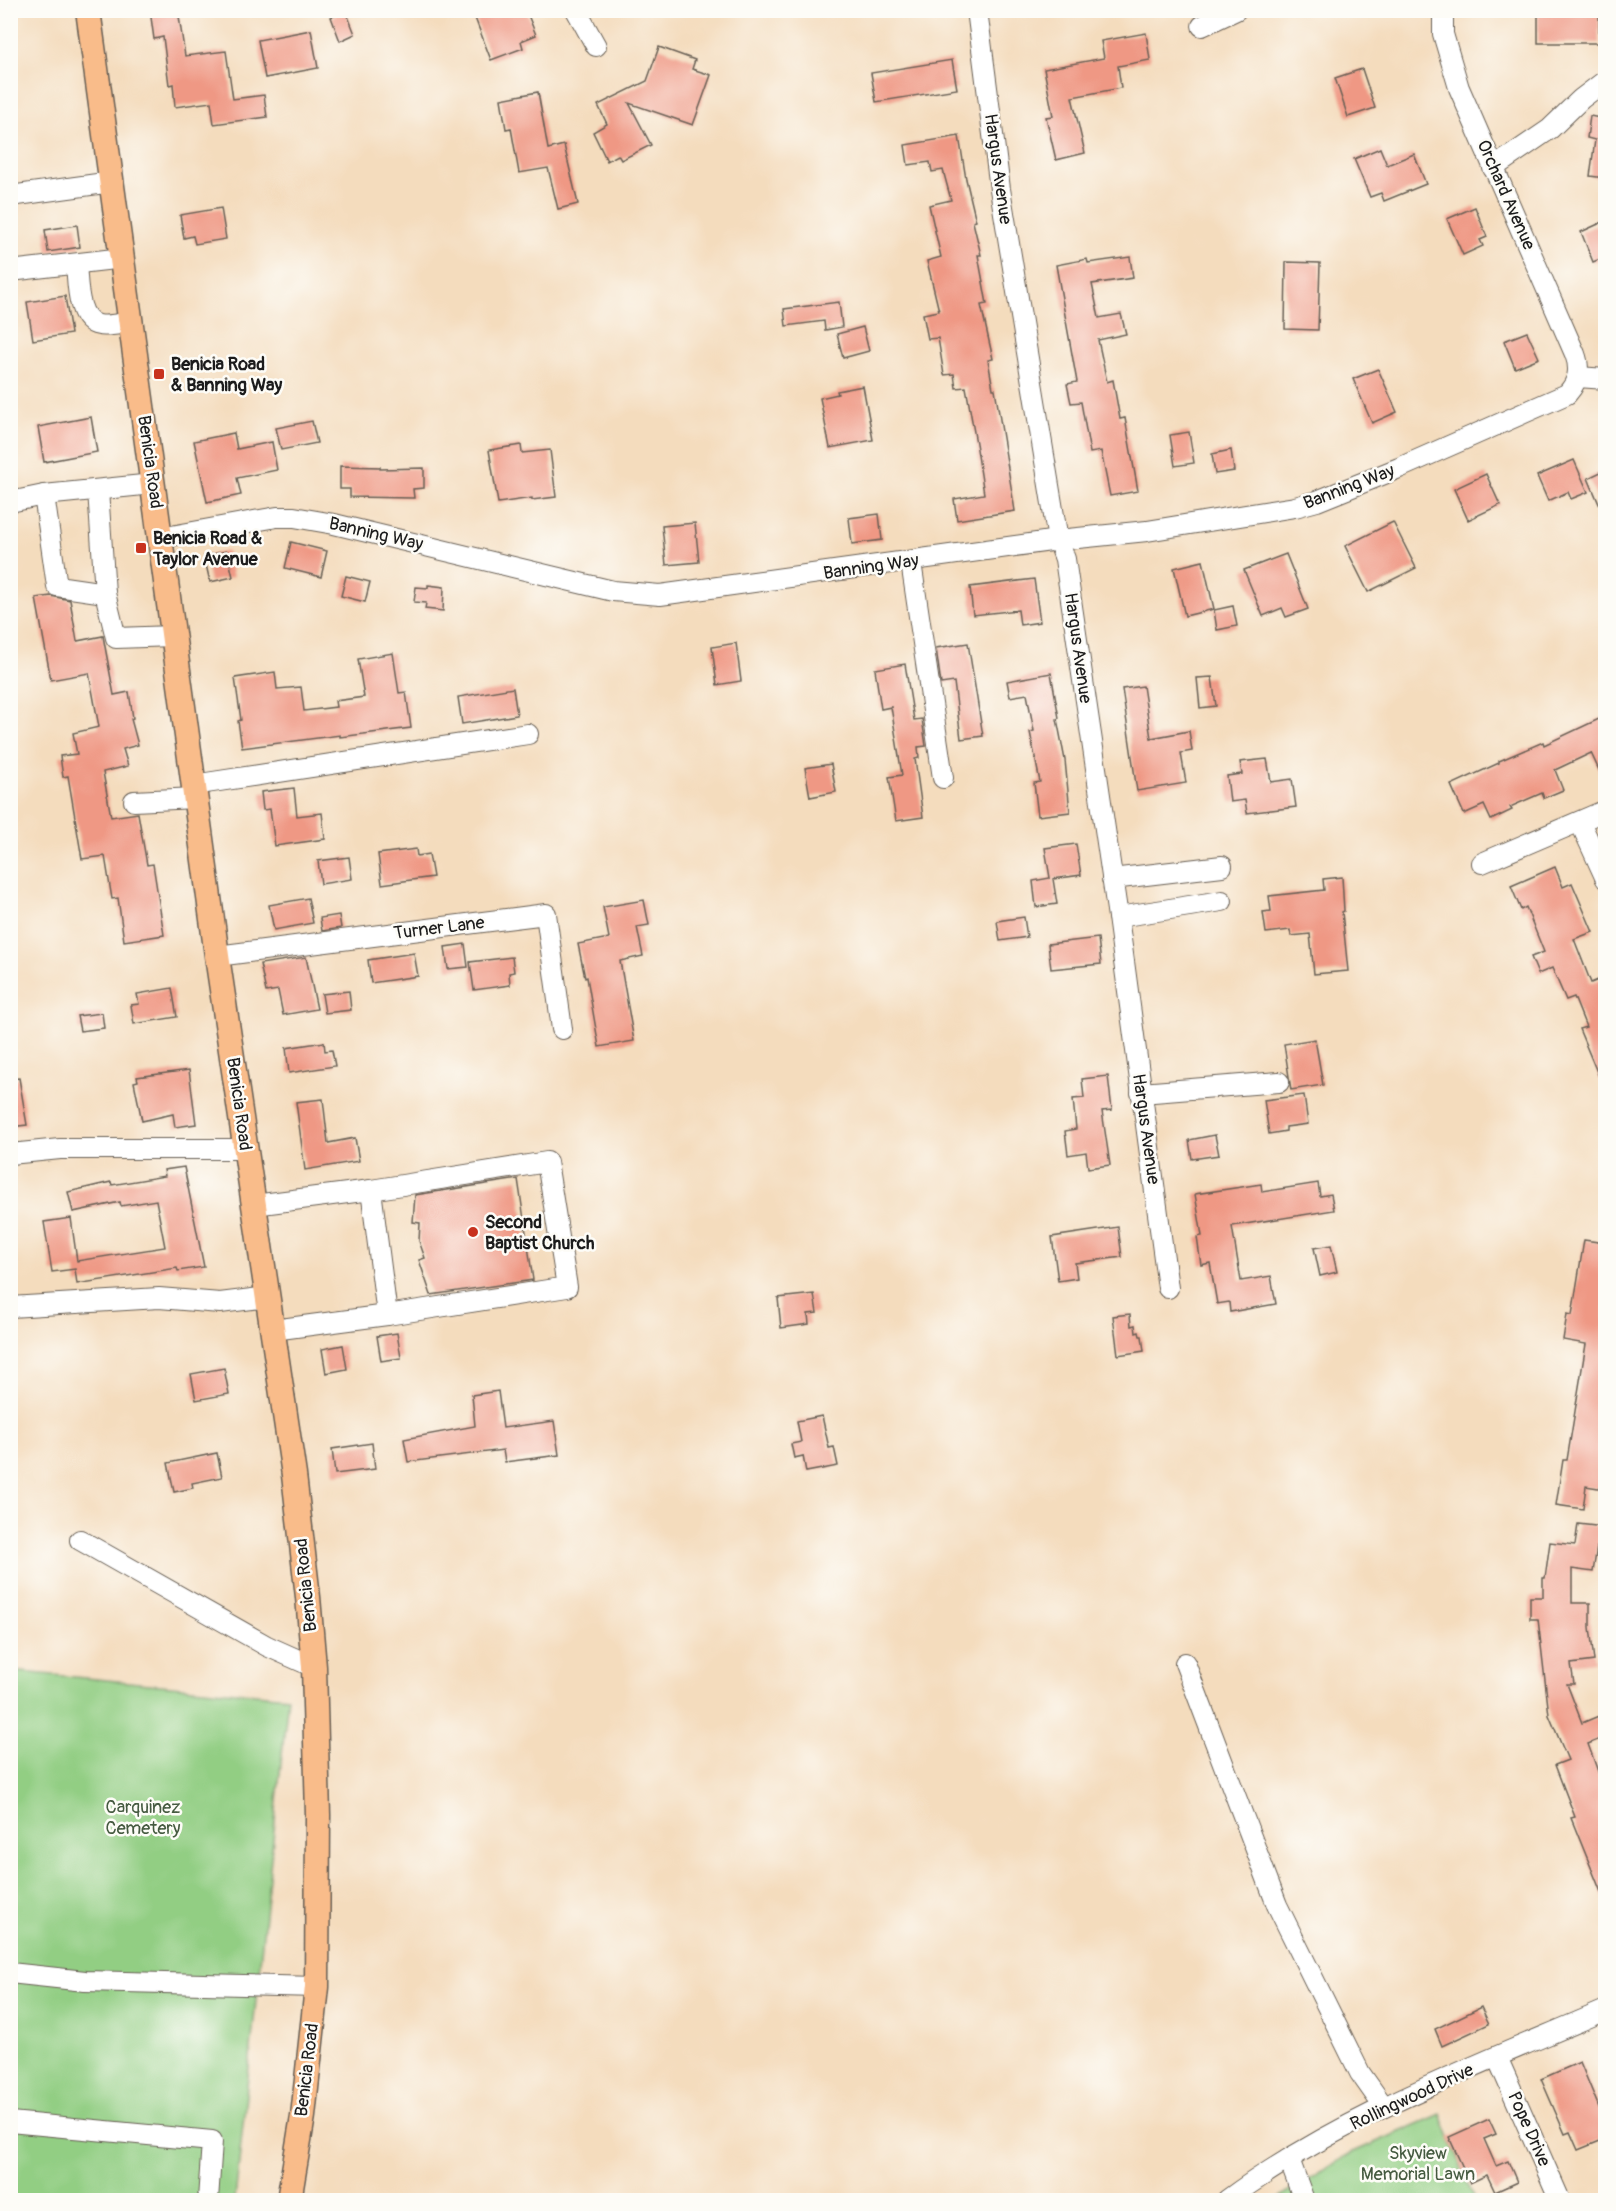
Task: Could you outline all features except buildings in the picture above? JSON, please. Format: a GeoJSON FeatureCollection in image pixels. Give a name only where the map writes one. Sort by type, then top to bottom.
{"type":"FeatureCollection","features":[{"type":"Feature","properties":{"kind":"main road","name":"Benicia Road"},"geometry":{"type":"LineString","coordinates":[[88,10],[217,956],[294,1475],[314,1667],[318,1815],[317,1987],[303,2116],[289,2200]]}},
{"type":"Feature","properties":{"kind":"street"},"geometry":{"type":"LineString","coordinates":[[576,10],[596,46]]}},
{"type":"Feature","properties":{"kind":"street","name":"Hargus Avenue"},"geometry":{"type":"LineString","coordinates":[[977,10],[1000,189],[1058,540],[1065,559],[1118,917],[1168,1288]]}},
{"type":"Feature","properties":{"kind":"street"},"geometry":{"type":"LineString","coordinates":[[1202,26],[1236,10]]}},
{"type":"Feature","properties":{"kind":"street","name":"Orchard Avenue"},"geometry":{"type":"LineString","coordinates":[[1443,10],[1443,34],[1459,88],[1575,354],[1579,364],[1578,377]]}},
{"type":"Feature","properties":{"kind":"street"},"geometry":{"type":"LineString","coordinates":[[1493,168],[1550,129],[1605,80]]}},
{"type":"Feature","properties":{"kind":"street"},"geometry":{"type":"LineString","coordinates":[[10,196],[112,182]]}},
{"type":"Feature","properties":{"kind":"street"},"geometry":{"type":"LineString","coordinates":[[10,271],[123,258]]}},
{"type":"Feature","properties":{"kind":"street"},"geometry":{"type":"LineString","coordinates":[[76,264],[84,315],[90,322],[99,325],[131,322]]}},
{"type":"Feature","properties":{"kind":"street"},"geometry":{"type":"LineString","coordinates":[[1578,377],[1605,380]]}},
{"type":"Feature","properties":{"kind":"street","name":"Banning Way"},"geometry":{"type":"LineString","coordinates":[[160,538],[261,520],[294,517],[334,524],[613,591],[643,595],[679,593],[1058,540],[1147,531],[1295,507],[1317,501],[1399,468],[1566,394],[1574,386],[1578,377]]}},
{"type":"Feature","properties":{"kind":"street"},"geometry":{"type":"LineString","coordinates":[[10,501],[44,495],[153,484]]}},
{"type":"Feature","properties":{"kind":"street"},"geometry":{"type":"LineString","coordinates":[[99,490],[105,593],[116,638],[173,636]]}},
{"type":"Feature","properties":{"kind":"street"},"geometry":{"type":"LineString","coordinates":[[44,495],[57,586],[105,593]]}},
{"type":"Feature","properties":{"kind":"street"},"geometry":{"type":"LineString","coordinates":[[911,562],[943,778]]}},
{"type":"Feature","properties":{"kind":"street"},"geometry":{"type":"LineString","coordinates":[[134,801],[528,734]]}},
{"type":"Feature","properties":{"kind":"street"},"geometry":{"type":"LineString","coordinates":[[1482,863],[1605,810]]}},
{"type":"Feature","properties":{"kind":"street"},"geometry":{"type":"LineString","coordinates":[[1580,822],[1605,879]]}},
{"type":"Feature","properties":{"kind":"street"},"geometry":{"type":"LineString","coordinates":[[1112,879],[1222,866]]}},
{"type":"Feature","properties":{"kind":"street"},"geometry":{"type":"LineString","coordinates":[[1118,917],[1222,901]]}},
{"type":"Feature","properties":{"kind":"street","name":"Turner Lane"},"geometry":{"type":"LineString","coordinates":[[217,956],[546,914],[562,1029]]}},
{"type":"Feature","properties":{"kind":"street"},"geometry":{"type":"LineString","coordinates":[[1141,1093],[1279,1082]]}},
{"type":"Feature","properties":{"kind":"street"},"geometry":{"type":"LineString","coordinates":[[10,1154],[60,1149],[246,1149]]}},
{"type":"Feature","properties":{"kind":"street"},"geometry":{"type":"LineString","coordinates":[[254,1205],[371,1190],[547,1162],[567,1287],[273,1330]]}},
{"type":"Feature","properties":{"kind":"street"},"geometry":{"type":"LineString","coordinates":[[371,1190],[387,1315]]}},
{"type":"Feature","properties":{"kind":"street"},"geometry":{"type":"LineString","coordinates":[[10,1307],[159,1298],[220,1304],[268,1297]]}},
{"type":"Feature","properties":{"kind":"street"},"geometry":{"type":"LineString","coordinates":[[80,1540],[267,1646],[314,1667]]}},
{"type":"Feature","properties":{"kind":"street"},"geometry":{"type":"LineString","coordinates":[[1185,1663],[1277,1905],[1360,2073],[1384,2107]]}},
{"type":"Feature","properties":{"kind":"street"},"geometry":{"type":"LineString","coordinates":[[10,1973],[85,1981],[317,1987]]}},
{"type":"Feature","properties":{"kind":"street","name":"Rollingwood Drive"},"geometry":{"type":"LineString","coordinates":[[1227,2200],[1289,2158],[1384,2107],[1605,2010]]}},
{"type":"Feature","properties":{"kind":"street","name":"Pope Drive"},"geometry":{"type":"LineString","coordinates":[[1497,2057],[1560,2200]]}},
{"type":"Feature","properties":{"kind":"street"},"geometry":{"type":"LineString","coordinates":[[10,2122],[212,2141],[208,2200]]}},
{"type":"Feature","properties":{"kind":"street"},"geometry":{"type":"LineString","coordinates":[[1289,2158],[1304,2200]]}},
{"type":"Feature","properties":{"kind":"green space","name":"Carquinez Cemetery"},"geometry":{"type":"Polygon","coordinates":[[[10,1671],[288,1697],[235,2200],[11,2200],[10,1671]]]}},
{"type":"Feature","properties":{"kind":"green space","name":"Skyview Memorial Lawn"},"geometry":{"type":"Polygon","coordinates":[[[1441,2114],[1474,2200],[1275,2200],[1351,2153],[1441,2114]]]}},
{"type":"Feature","properties":{"kind":"place","name":"Benicia Road & Banning Way"},"geometry":{"type":"Point","coordinates":[159,374]}},
{"type":"Feature","properties":{"kind":"place","name":"Benicia Road & Taylor Avenue"},"geometry":{"type":"Point","coordinates":[141,548]}},
{"type":"Feature","properties":{"kind":"place","name":"Second Baptist Church"},"geometry":{"type":"Point","coordinates":[473,1232]}}]}
